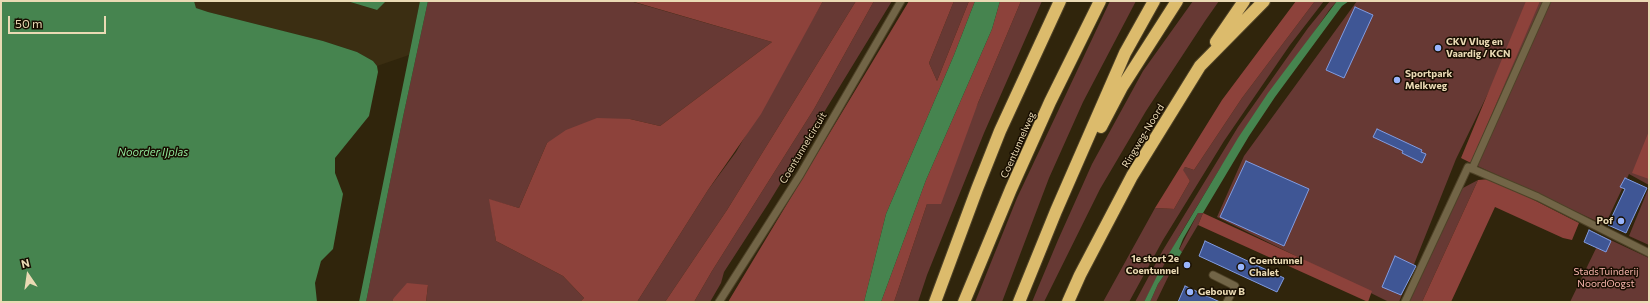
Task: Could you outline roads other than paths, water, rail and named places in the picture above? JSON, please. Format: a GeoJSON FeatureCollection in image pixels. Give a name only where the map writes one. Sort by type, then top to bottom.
{"type":"FeatureCollection","features":[{"type":"Feature","properties":{"kind":"highway"},"geometry":{"type":"LineString","coordinates":[[935,302],[976,189],[1049,22],[1060,1]]}},
{"type":"Feature","properties":{"kind":"highway","name":"Coentunnelweg"},"geometry":{"type":"LineString","coordinates":[[964,302],[1011,189],[1050,102],[1100,1]]}},
{"type":"Feature","properties":{"kind":"highway"},"geometry":{"type":"LineString","coordinates":[[1019,302],[1056,211],[1125,53],[1154,1]]}},
{"type":"Feature","properties":{"kind":"highway"},"geometry":{"type":"LineString","coordinates":[[1056,211],[1122,87],[1177,1]]}},
{"type":"Feature","properties":{"kind":"highway"},"geometry":{"type":"LineString","coordinates":[[1200,66],[1244,1]]}},
{"type":"Feature","properties":{"kind":"highway","name":"Ringweg-Noord"},"geometry":{"type":"LineString","coordinates":[[1068,302],[1080,275],[1132,176],[1200,66],[1264,1]]}},
{"type":"Feature","properties":{"kind":"lane","name":"Coentunnelcircuit"},"geometry":{"type":"LineString","coordinates":[[719,302],[800,175],[901,1]]}},
{"type":"Feature","properties":{"kind":"lane"},"geometry":{"type":"LineString","coordinates":[[1049,22],[1054,1]]}},
{"type":"Feature","properties":{"kind":"lane"},"geometry":{"type":"LineString","coordinates":[[1472,169],[1547,1]]}},
{"type":"Feature","properties":{"kind":"lane"},"geometry":{"type":"LineString","coordinates":[[1405,302],[1468,167],[1538,197],[1649,253]]}},
{"type":"Feature","properties":{"kind":"lane"},"geometry":{"type":"LineString","coordinates":[[1213,276],[1235,286],[1227,302]]}},
{"type":"Feature","properties":{"kind":"water","name":"Noorder IJplas"},"geometry":{"type":"Polygon","coordinates":[[[1,1],[194,1],[196,8],[323,41],[357,52],[373,61],[377,66],[378,72],[369,116],[335,158],[335,173],[343,194],[333,249],[321,261],[315,283],[317,302],[1,302],[1,1]]]}},
{"type":"Feature","properties":{"kind":"water"},"geometry":{"type":"Polygon","coordinates":[[[347,1],[386,1],[377,10],[347,1]]]}},
{"type":"Feature","properties":{"kind":"water"},"geometry":{"type":"Polygon","coordinates":[[[420,1],[428,1],[366,302],[359,302],[420,1]]]}},
{"type":"Feature","properties":{"kind":"water"},"geometry":{"type":"Polygon","coordinates":[[[975,1],[1000,1],[992,29],[926,180],[881,302],[864,302],[886,214],[954,55],[975,1]]]}},
{"type":"Feature","properties":{"kind":"water"},"geometry":{"type":"Polygon","coordinates":[[[1337,1],[1349,1],[1342,6],[1275,97],[1249,136],[1203,213],[1198,213],[1183,239],[1179,249],[1182,252],[1176,262],[1167,257],[1238,138],[1268,93],[1337,1]]]}},
{"type":"Feature","properties":{"kind":"water"},"geometry":{"type":"Polygon","coordinates":[[[1161,268],[1167,271],[1158,284],[1150,302],[1144,302],[1161,268]]]}},
{"type":"Feature","properties":{"kind":"place","name":"CKV Vlug en Vaardig / KCN"},"geometry":{"type":"Point","coordinates":[1438,48]}},
{"type":"Feature","properties":{"kind":"place","name":"Sportpark Melkweg"},"geometry":{"type":"Point","coordinates":[1397,80]}},
{"type":"Feature","properties":{"kind":"place","name":"Pof"},"geometry":{"type":"Point","coordinates":[1621,221]}},
{"type":"Feature","properties":{"kind":"place","name":"1e stort 2e Coentunnel"},"geometry":{"type":"Point","coordinates":[1187,265]}},
{"type":"Feature","properties":{"kind":"place","name":"Coentunnel Chalet"},"geometry":{"type":"Point","coordinates":[1241,267]}},
{"type":"Feature","properties":{"kind":"place","name":"Gebouw B"},"geometry":{"type":"Point","coordinates":[1190,292]}},
{"type":"Feature","properties":{"kind":"park label","name":"StadsTuinderij NoordOogst"},"geometry":{"type":"Point","coordinates":[1606,278]}}]}
